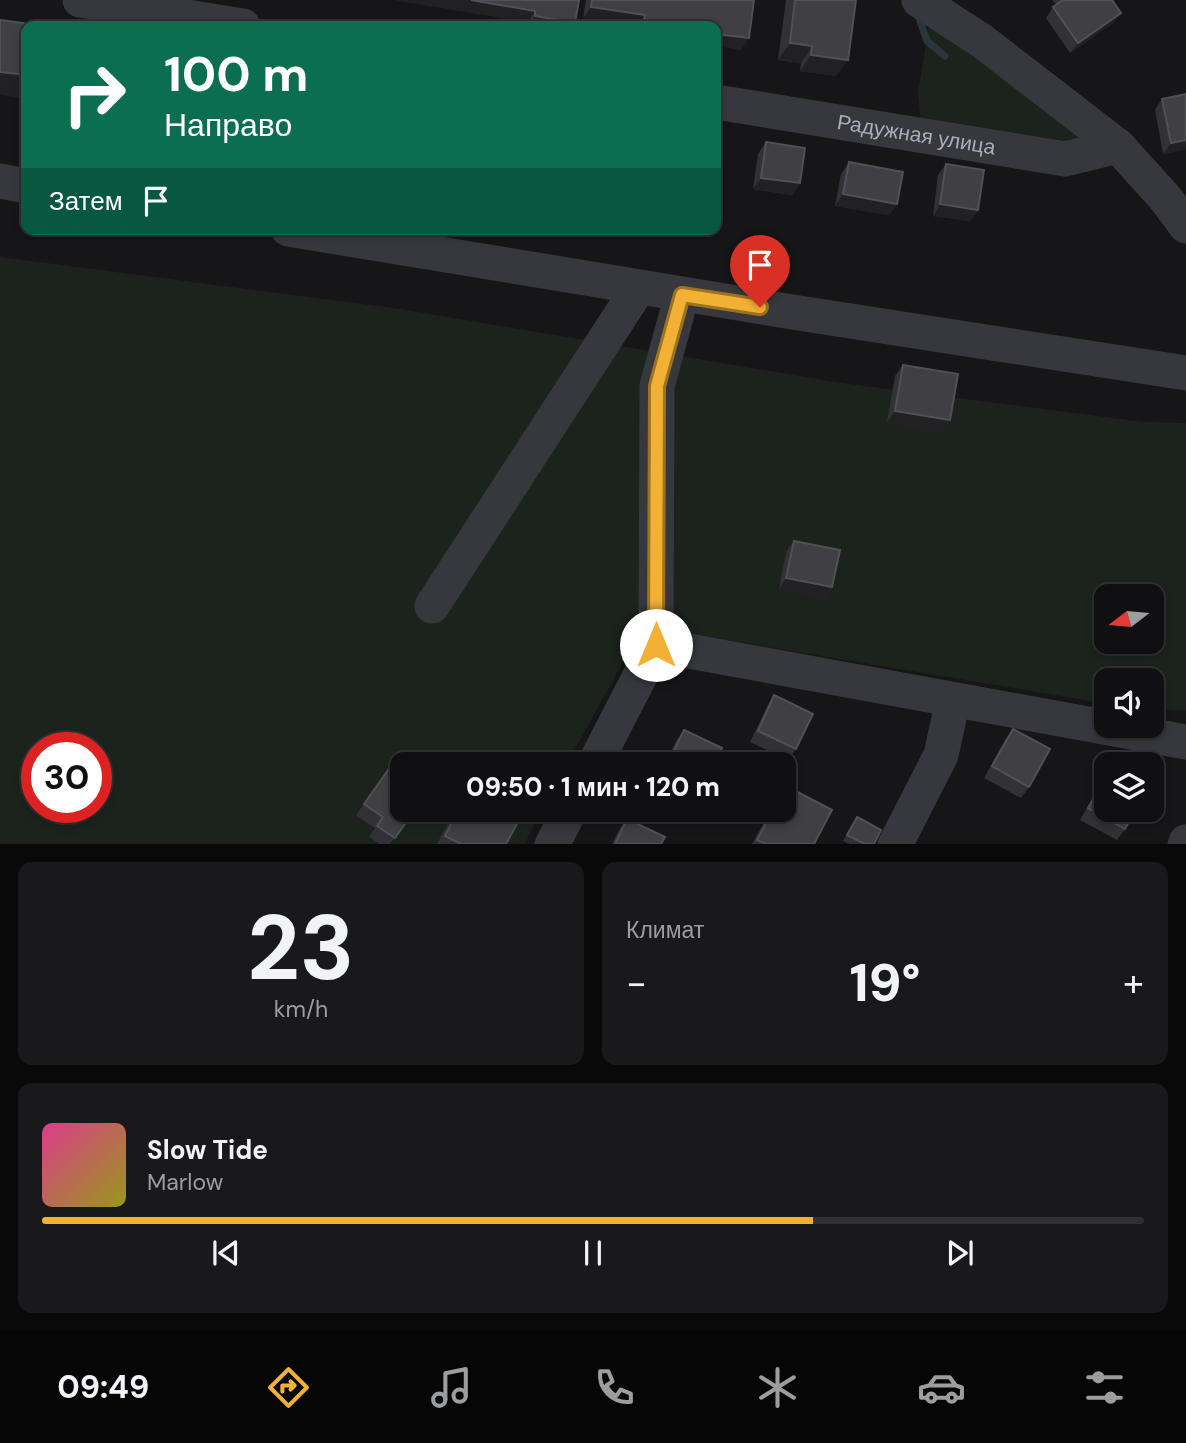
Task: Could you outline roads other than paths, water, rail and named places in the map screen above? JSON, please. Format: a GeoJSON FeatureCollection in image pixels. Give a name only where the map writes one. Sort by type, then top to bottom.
{"type":"FeatureCollection","features":[{"type":"Feature","properties":{"kind":"street"},"geometry":{"type":"LineString","coordinates":[[80,0],[212,21]]}},
{"type":"Feature","properties":{"kind":"street"},"geometry":{"type":"LineString","coordinates":[[919,0],[982,41],[1118,146],[1166,199],[1186,226]]}},
{"type":"Feature","properties":{"kind":"street","name":"Радужная улица"},"geometry":{"type":"LineString","coordinates":[[721,103],[1065,159],[1118,146]]}},
{"type":"Feature","properties":{"kind":"street"},"geometry":{"type":"LineString","coordinates":[[0,181],[21,185]]}},
{"type":"Feature","properties":{"kind":"street"},"geometry":{"type":"LineString","coordinates":[[324,235],[682,295],[1186,373]]}},
{"type":"Feature","properties":{"kind":"street"},"geometry":{"type":"LineString","coordinates":[[432,606],[639,288]]}},
{"type":"Feature","properties":{"kind":"street"},"geometry":{"type":"LineString","coordinates":[[601,752],[656,645],[657,386],[682,295]]}},
{"type":"Feature","properties":{"kind":"street"},"geometry":{"type":"LineString","coordinates":[[656,645],[1186,742]]}},
{"type":"Feature","properties":{"kind":"street"},"geometry":{"type":"LineString","coordinates":[[896,844],[941,755],[953,700]]}},
{"type":"Feature","properties":{"kind":"street"},"geometry":{"type":"LineString","coordinates":[[553,844],[564,822]]}},
{"type":"Feature","properties":{"kind":"waterway"},"geometry":{"type":"LineString","coordinates":[[918,15],[927,41],[945,56]]}}]}
